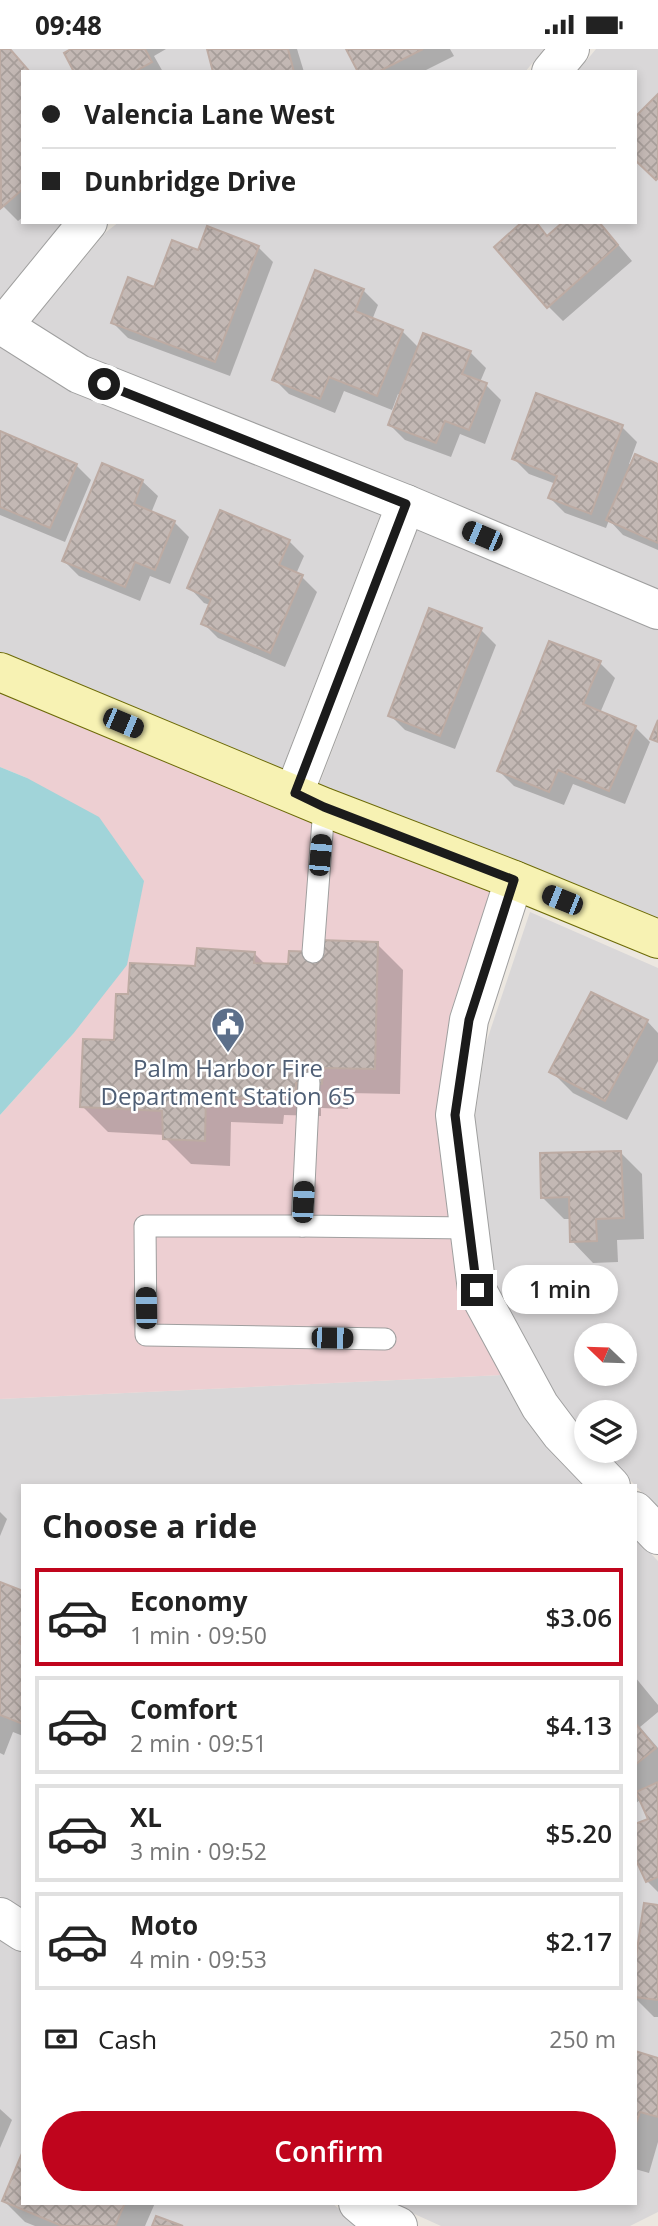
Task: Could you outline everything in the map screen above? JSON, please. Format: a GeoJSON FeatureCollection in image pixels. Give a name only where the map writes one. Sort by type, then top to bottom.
{"type":"FeatureCollection","features":[{"type":"Feature","properties":{"kind":"street"},"geometry":{"type":"LineString","coordinates":[[553,70],[570,49]]}},
{"type":"Feature","properties":{"kind":"street"},"geometry":{"type":"LineString","coordinates":[[86,224],[3,326],[79,373],[406,504],[658,610]]}},
{"type":"Feature","properties":{"kind":"street"},"geometry":{"type":"LineString","coordinates":[[309,800],[406,504]]}},
{"type":"Feature","properties":{"kind":"street"},"geometry":{"type":"LineString","coordinates":[[0,673],[658,939]]}},
{"type":"Feature","properties":{"kind":"street"},"geometry":{"type":"LineString","coordinates":[[514,880],[469,1020],[455,1115],[477,1290],[540,1406],[561,1434],[609,1484]]}},
{"type":"Feature","properties":{"kind":"street"},"geometry":{"type":"LineString","coordinates":[[637,1513],[658,1535]]}},
{"type":"Feature","properties":{"kind":"street"},"geometry":{"type":"LineString","coordinates":[[0,1917],[21,1931]]}},
{"type":"Feature","properties":{"kind":"street"},"geometry":{"type":"LineString","coordinates":[[360,2205],[371,2214],[398,2226]]}},
{"type":"Feature","properties":{"kind":"lane"},"geometry":{"type":"LineString","coordinates":[[309,800],[313,952]]}},
{"type":"Feature","properties":{"kind":"lane"},"geometry":{"type":"LineString","coordinates":[[302,1226],[309,1083]]}},
{"type":"Feature","properties":{"kind":"lane"},"geometry":{"type":"LineString","coordinates":[[385,1339],[146,1335],[145,1226],[469,1228]]}},
{"type":"Feature","properties":{"kind":"shaded area"},"geometry":{"type":"Polygon","coordinates":[[[3,49],[544,49],[527,70],[21,70],[21,224],[61,224],[0,298],[0,53],[3,49]]]}},
{"type":"Feature","properties":{"kind":"shaded area"},"geometry":{"type":"Polygon","coordinates":[[[596,49],[658,49],[658,591],[88,358],[31,323],[106,232],[116,224],[637,224],[637,70],[579,70],[596,49]]]}},
{"type":"Feature","properties":{"kind":"shaded area"},"geometry":{"type":"Polygon","coordinates":[[[0,345],[381,513],[282,769],[0,654],[0,345]]]}},
{"type":"Feature","properties":{"kind":"shaded area"},"geometry":{"type":"Polygon","coordinates":[[[418,528],[658,629],[658,919],[319,785],[418,528]]]}},
{"type":"Feature","properties":{"kind":"shaded area"},"geometry":{"type":"Polygon","coordinates":[[[0,691],[491,890],[450,1014],[436,1116],[457,1290],[502,1375],[0,1399],[0,1115],[73,1034],[27,778],[0,767],[0,691]]]}},
{"type":"Feature","properties":{"kind":"shaded area"},"geometry":{"type":"Polygon","coordinates":[[[530,912],[658,968],[658,1509],[637,1484],[614,1463],[637,1463],[637,1400],[574,1400],[574,1419],[557,1397],[496,1286],[475,1117],[486,1043],[530,912]]]}},
{"type":"Feature","properties":{"kind":"shaded area"},"geometry":{"type":"Polygon","coordinates":[[[502,1375],[584,1484],[21,1484],[21,1910],[0,1896],[0,1399],[502,1375]]]}},
{"type":"Feature","properties":{"kind":"shaded area"},"geometry":{"type":"Polygon","coordinates":[[[637,1539],[658,1561],[658,2212],[630,2226],[441,2226],[394,2205],[637,2205],[637,1539]]]}},
{"type":"Feature","properties":{"kind":"shaded area"},"geometry":{"type":"Polygon","coordinates":[[[0,1938],[21,1952],[21,2205],[334,2205],[359,2226],[0,2226],[0,1938]]]}},
{"type":"Feature","properties":{"kind":"water"},"geometry":{"type":"Polygon","coordinates":[[[0,767],[27,778],[99,817],[144,881],[127,965],[73,1034],[0,1115],[0,767]]]}},
{"type":"Feature","properties":{"kind":"building"},"geometry":{"type":"Polygon","coordinates":[[[0,49],[10,49],[28,70],[21,70],[21,191],[1,208],[0,49]]]}},
{"type":"Feature","properties":{"kind":"building"},"geometry":{"type":"Polygon","coordinates":[[[71,49],[145,49],[152,62],[138,70],[73,70],[64,53],[71,49]]]}},
{"type":"Feature","properties":{"kind":"building"},"geometry":{"type":"Polygon","coordinates":[[[207,49],[288,49],[293,70],[212,70],[207,49]]]}},
{"type":"Feature","properties":{"kind":"building"},"geometry":{"type":"Polygon","coordinates":[[[346,49],[423,49],[382,70],[357,70],[346,49]]]}},
{"type":"Feature","properties":{"kind":"building"},"geometry":{"type":"Polygon","coordinates":[[[658,94],[656,180],[637,162],[637,115],[658,94]]]}},
{"type":"Feature","properties":{"kind":"building"},"geometry":{"type":"Polygon","coordinates":[[[520,224],[538,224],[547,236],[561,224],[601,224],[618,245],[547,308],[494,247],[520,224]]]}},
{"type":"Feature","properties":{"kind":"building"},"geometry":{"type":"Polygon","coordinates":[[[207,226],[259,246],[215,362],[111,323],[128,277],[154,287],[172,240],[198,250],[207,226]]]}},
{"type":"Feature","properties":{"kind":"building"},"geometry":{"type":"Polygon","coordinates":[[[315,270],[364,289],[355,311],[403,330],[377,396],[329,377],[320,399],[272,380],[315,270]]]}},
{"type":"Feature","properties":{"kind":"building"},"geometry":{"type":"Polygon","coordinates":[[[423,333],[471,351],[462,374],[487,383],[469,430],[445,421],[436,443],[388,425],[423,333]]]}},
{"type":"Feature","properties":{"kind":"building"},"geometry":{"type":"Polygon","coordinates":[[[536,393],[623,425],[591,514],[548,498],[557,476],[512,459],[536,393]]]}},
{"type":"Feature","properties":{"kind":"building"},"geometry":{"type":"Polygon","coordinates":[[[0,431],[77,464],[50,528],[0,507],[0,431]]]}},
{"type":"Feature","properties":{"kind":"building"},"geometry":{"type":"Polygon","coordinates":[[[635,454],[658,464],[658,543],[606,520],[635,454]]]}},
{"type":"Feature","properties":{"kind":"building"},"geometry":{"type":"Polygon","coordinates":[[[102,463],[143,480],[134,504],[175,521],[155,570],[135,562],[125,587],[62,561],[102,463]]]}},
{"type":"Feature","properties":{"kind":"building"},"geometry":{"type":"Polygon","coordinates":[[[220,510],[290,540],[279,565],[303,575],[270,653],[201,624],[211,599],[187,588],[220,510]]]}},
{"type":"Feature","properties":{"kind":"building"},"geometry":{"type":"Polygon","coordinates":[[[429,608],[482,628],[440,736],[388,716],[429,608]]]}},
{"type":"Feature","properties":{"kind":"building"},"geometry":{"type":"Polygon","coordinates":[[[549,641],[601,661],[583,704],[636,726],[609,791],[558,770],[549,792],[497,771],[549,641]]]}},
{"type":"Feature","properties":{"kind":"building"},"geometry":{"type":"Polygon","coordinates":[[[658,720],[658,742],[650,739],[658,720]]]}},
{"type":"Feature","properties":{"kind":"building","name":"Palm Harbor Fire Department Station 65"},"geometry":{"type":"Polygon","coordinates":[[[319,940],[378,942],[375,1069],[323,1068],[322,1084],[296,1083],[296,1092],[258,1090],[258,1099],[206,1097],[205,1141],[163,1139],[162,1111],[80,1107],[83,1039],[114,1040],[116,994],[128,994],[130,963],[195,966],[197,948],[255,952],[254,963],[288,964],[289,951],[318,952],[319,940]]]}},
{"type":"Feature","properties":{"kind":"building"},"geometry":{"type":"Polygon","coordinates":[[[591,992],[648,1020],[605,1101],[549,1072],[591,992]]]}},
{"type":"Feature","properties":{"kind":"building"},"geometry":{"type":"Polygon","coordinates":[[[621,1151],[624,1218],[596,1219],[597,1241],[570,1242],[569,1197],[541,1198],[540,1153],[621,1151]]]}},
{"type":"Feature","properties":{"kind":"building"},"geometry":{"type":"Polygon","coordinates":[[[0,1582],[21,1590],[21,1723],[0,1715],[0,1582]]]}},
{"type":"Feature","properties":{"kind":"building"},"geometry":{"type":"Polygon","coordinates":[[[637,1725],[656,1748],[637,1763],[637,1725]]]}},
{"type":"Feature","properties":{"kind":"building"},"geometry":{"type":"Polygon","coordinates":[[[658,1782],[658,1877],[646,1882],[637,1862],[637,1823],[648,1819],[637,1792],[658,1782]]]}},
{"type":"Feature","properties":{"kind":"building"},"geometry":{"type":"Polygon","coordinates":[[[644,1903],[658,1905],[658,2000],[637,1997],[637,1950],[644,1903]]]}},
{"type":"Feature","properties":{"kind":"building"},"geometry":{"type":"Polygon","coordinates":[[[637,2052],[658,2058],[658,2117],[640,2112],[637,2121],[637,2052]]]}},
{"type":"Feature","properties":{"kind":"building"},"geometry":{"type":"Polygon","coordinates":[[[21,2156],[21,2205],[124,2205],[115,2226],[62,2226],[2,2201],[21,2156]]]}},
{"type":"Feature","properties":{"kind":"building"},"geometry":{"type":"Polygon","coordinates":[[[156,2216],[183,2226],[152,2226],[156,2216]]]}},
{"type":"Feature","properties":{"kind":"place","name":"Palm Harbor Fire Department Station 65"},"geometry":{"type":"Point","coordinates":[228,1054]}},
{"type":"Feature","properties":{"kind":"route"},"geometry":{"type":"LineString","coordinates":[[104,384],[406,504],[295,793],[324,807],[514,880],[469,1020],[455,1115],[477,1290]]}}]}
